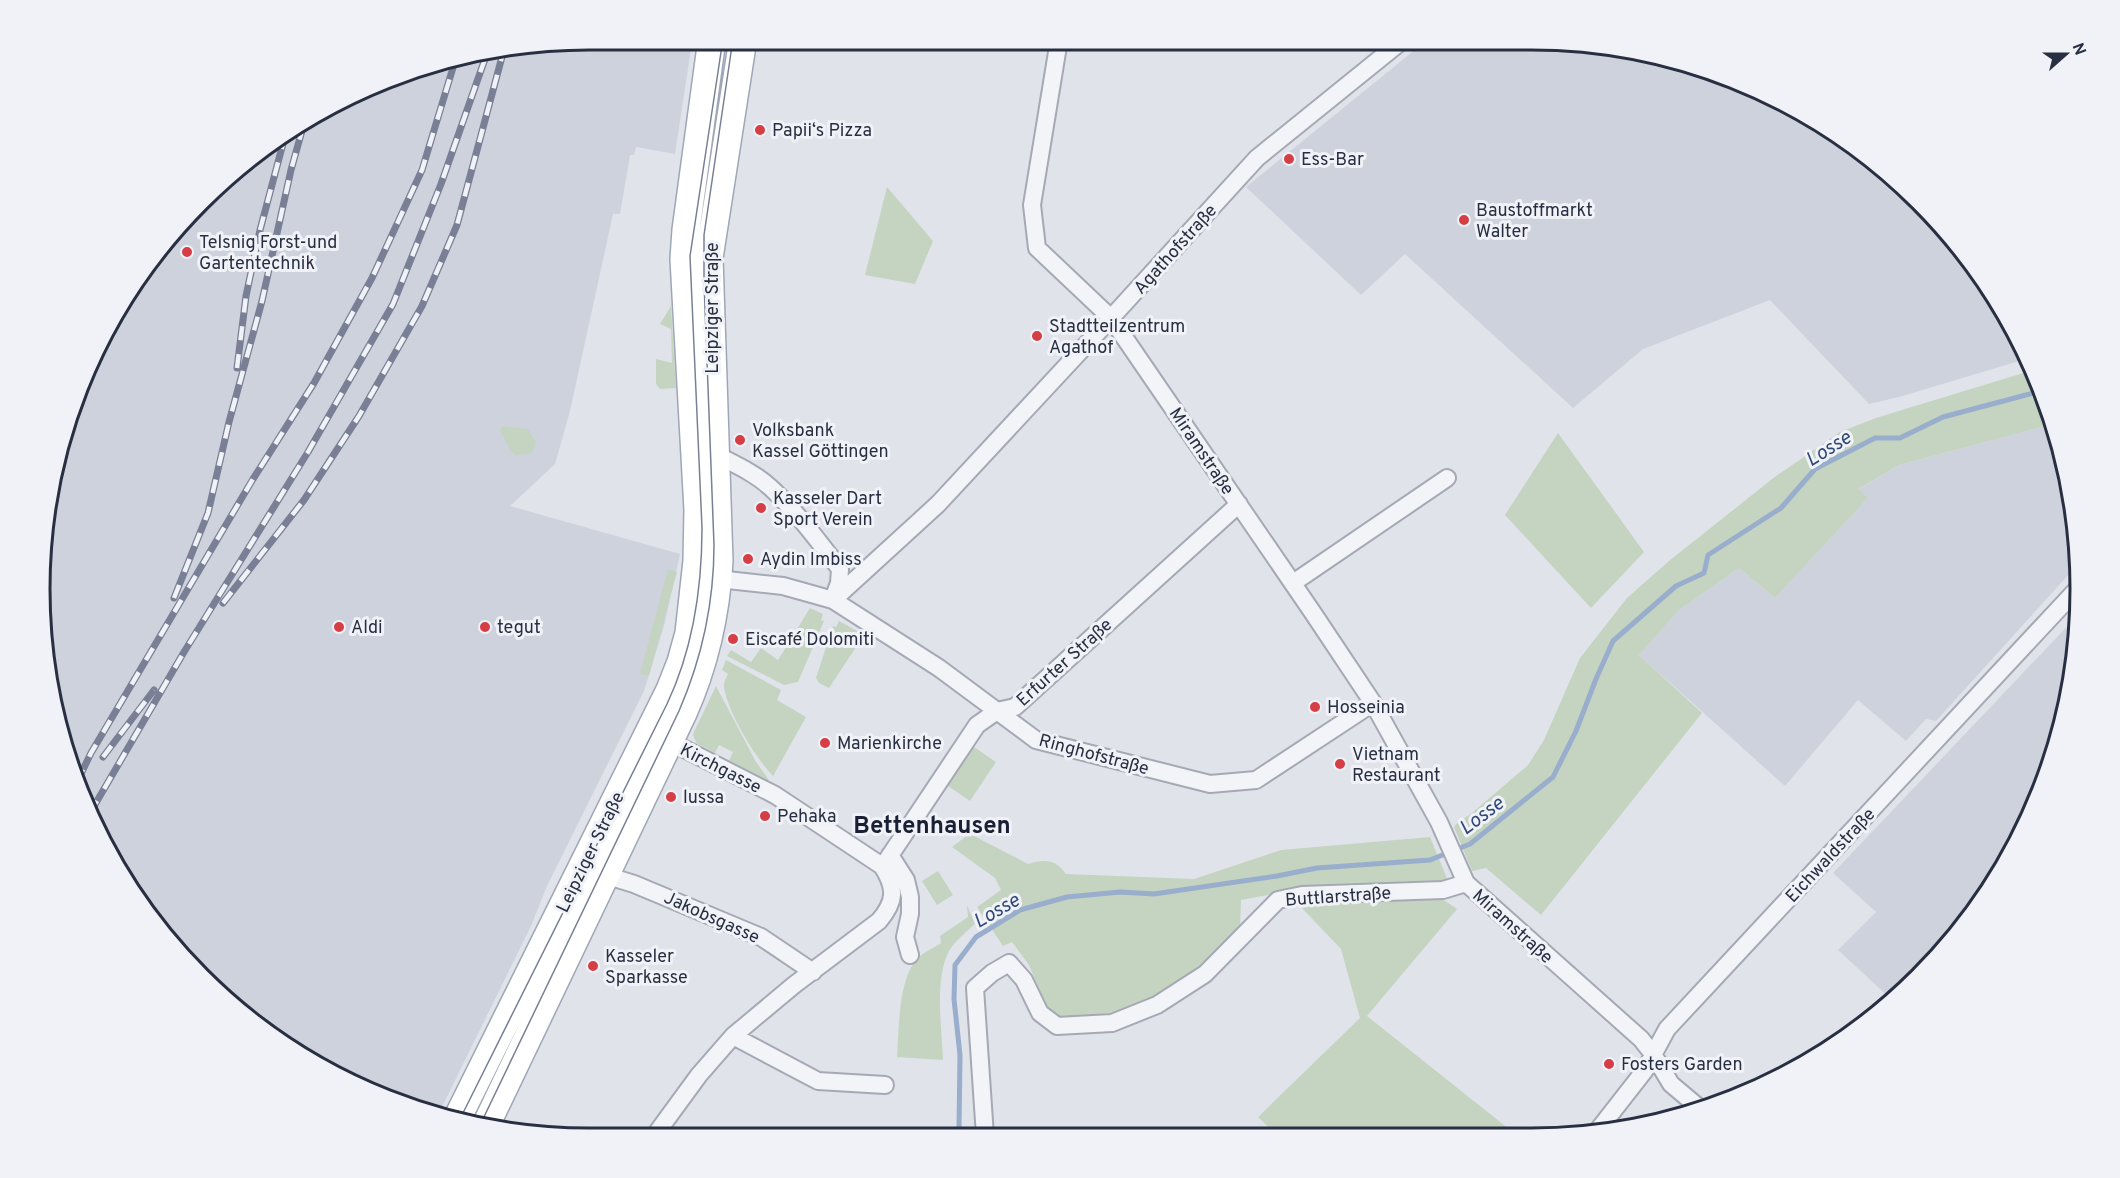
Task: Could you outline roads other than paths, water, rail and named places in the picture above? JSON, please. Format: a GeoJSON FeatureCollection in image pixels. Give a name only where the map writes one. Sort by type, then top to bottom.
{"type":"FeatureCollection","features":[{"type":"Feature","properties":{"kind":"main road","name":"Leipziger Straße"},"geometry":{"type":"LineString","coordinates":[[707,578],[698,510],[685,282],[685,238],[711,50]]}},
{"type":"Feature","properties":{"kind":"main road","name":"Leipziger Straße"},"geometry":{"type":"LineString","coordinates":[[461,1113],[659,736],[673,683],[686,647],[692,615],[707,578],[716,454],[709,258],[740,50]]}},
{"type":"Feature","properties":{"kind":"main road"},"geometry":{"type":"LineString","coordinates":[[489,1119],[605,875],[659,736]]}},
{"type":"Feature","properties":{"kind":"street","name":"Miramstraße"},"geometry":{"type":"LineString","coordinates":[[1057,50],[1032,205],[1037,248],[1111,318],[1293,583],[1373,703],[1443,832],[1463,879],[1641,1039],[1671,1084],[1694,1103]]}},
{"type":"Feature","properties":{"kind":"street","name":"Agathofstraße"},"geometry":{"type":"LineString","coordinates":[[833,600],[938,504],[1257,158],[1391,50]]}},
{"type":"Feature","properties":{"kind":"street"},"geometry":{"type":"LineString","coordinates":[[716,454],[741,467],[770,487],[795,512],[840,569],[839,583],[833,600]]}},
{"type":"Feature","properties":{"kind":"street"},"geometry":{"type":"LineString","coordinates":[[1293,583],[1447,478]]}},
{"type":"Feature","properties":{"kind":"street","name":"Erfurter Straße"},"geometry":{"type":"LineString","coordinates":[[887,860],[977,724],[993,713],[1015,708],[1239,504]]}},
{"type":"Feature","properties":{"kind":"street","name":"Ringhofstraße"},"geometry":{"type":"LineString","coordinates":[[707,578],[783,586],[833,600],[939,668],[993,713],[1036,740],[1210,784],[1256,780],[1373,703]]}},
{"type":"Feature","properties":{"kind":"street","name":"Eichwaldstraße"},"geometry":{"type":"LineString","coordinates":[[1604,1124],[1645,1070],[1667,1029],[2070,597]]}},
{"type":"Feature","properties":{"kind":"street","name":"Kirchgasse"},"geometry":{"type":"LineString","coordinates":[[659,736],[775,795],[887,860]]}},
{"type":"Feature","properties":{"kind":"street"},"geometry":{"type":"LineString","coordinates":[[887,860],[906,880],[910,897],[905,937],[910,955]]}},
{"type":"Feature","properties":{"kind":"street"},"geometry":{"type":"LineString","coordinates":[[660,1128],[699,1075],[733,1036],[879,921],[890,908],[893,893],[887,860]]}},
{"type":"Feature","properties":{"kind":"street","name":"Jakobsgasse"},"geometry":{"type":"LineString","coordinates":[[605,875],[634,884],[761,937],[813,972]]}},
{"type":"Feature","properties":{"kind":"street","name":"Buttlarstraße"},"geometry":{"type":"LineString","coordinates":[[984,1128],[975,988],[992,973],[1009,963],[1024,980],[1040,1013],[1057,1026],[1112,1023],[1157,1005],[1206,974],[1278,900],[1302,895],[1443,890],[1463,879]]}},
{"type":"Feature","properties":{"kind":"street"},"geometry":{"type":"LineString","coordinates":[[733,1036],[818,1081],[885,1085]]}},
{"type":"Feature","properties":{"kind":"waterway","name":"Losse"},"geometry":{"type":"LineString","coordinates":[[959,1128],[960,1055],[954,999],[955,965],[976,937],[1020,910],[1067,897],[1120,892],[1154,894],[1317,868],[1430,860],[1470,844],[1553,777],[1576,731],[1613,641],[1676,586],[1704,573],[1708,555],[1781,508],[1815,469],[1875,438],[1900,438],[1943,417],[2033,393]]}},
{"type":"Feature","properties":{"kind":"tram line"},"geometry":{"type":"LineString","coordinates":[[463,1113],[667,704],[690,640],[698,596],[702,551],[690,256],[721,50]]}},
{"type":"Feature","properties":{"kind":"tram line"},"geometry":{"type":"LineString","coordinates":[[483,1118],[679,711],[694,671],[705,630],[712,588],[714,545],[704,235],[731,50]]}},
{"type":"Feature","properties":{"kind":"railway"},"geometry":{"type":"LineString","coordinates":[[223,603],[304,500],[359,416],[422,306],[457,225],[502,57]]}},
{"type":"Feature","properties":{"kind":"railway"},"geometry":{"type":"LineString","coordinates":[[95,804],[184,652],[308,452],[393,304],[441,184],[485,60]]}},
{"type":"Feature","properties":{"kind":"railway"},"geometry":{"type":"LineString","coordinates":[[82,772],[253,479],[314,383],[372,278],[422,170],[453,67]]}},
{"type":"Feature","properties":{"kind":"railway"},"geometry":{"type":"LineString","coordinates":[[174,598],[208,513],[229,422],[262,301],[301,133]]}},
{"type":"Feature","properties":{"kind":"railway"},"geometry":{"type":"LineString","coordinates":[[237,368],[246,296],[260,230],[283,145]]}},
{"type":"Feature","properties":{"kind":"railway"},"geometry":{"type":"LineString","coordinates":[[103,757],[154,690]]}},
{"type":"Feature","properties":{"kind":"place","name":"Papii‘s Pizza"},"geometry":{"type":"Point","coordinates":[760,130]}},
{"type":"Feature","properties":{"kind":"place","name":"Ess-Bar"},"geometry":{"type":"Point","coordinates":[1289,159]}},
{"type":"Feature","properties":{"kind":"place","name":"Baustoffmarkt Walter"},"geometry":{"type":"Point","coordinates":[1464,220]}},
{"type":"Feature","properties":{"kind":"place","name":"Telsnig Forst-und Gartentechnik"},"geometry":{"type":"Point","coordinates":[187,252]}},
{"type":"Feature","properties":{"kind":"place","name":"Stadtteilzentrum Agathof"},"geometry":{"type":"Point","coordinates":[1037,336]}},
{"type":"Feature","properties":{"kind":"place","name":"Volksbank Kassel Göttingen"},"geometry":{"type":"Point","coordinates":[740,440]}},
{"type":"Feature","properties":{"kind":"place","name":"Kasseler Dart Sport Verein"},"geometry":{"type":"Point","coordinates":[761,508]}},
{"type":"Feature","properties":{"kind":"place","name":"Aydin Imbiss"},"geometry":{"type":"Point","coordinates":[748,559]}},
{"type":"Feature","properties":{"kind":"place","name":"Aldi"},"geometry":{"type":"Point","coordinates":[339,627]}},
{"type":"Feature","properties":{"kind":"place","name":"tegut"},"geometry":{"type":"Point","coordinates":[485,627]}},
{"type":"Feature","properties":{"kind":"place","name":"Eiscafé Dolomiti"},"geometry":{"type":"Point","coordinates":[733,639]}},
{"type":"Feature","properties":{"kind":"place","name":"Hosseinia"},"geometry":{"type":"Point","coordinates":[1315,707]}},
{"type":"Feature","properties":{"kind":"place","name":"Marienkirche"},"geometry":{"type":"Point","coordinates":[825,743]}},
{"type":"Feature","properties":{"kind":"place","name":"Vietnam Restaurant"},"geometry":{"type":"Point","coordinates":[1340,764]}},
{"type":"Feature","properties":{"kind":"place","name":"lussa"},"geometry":{"type":"Point","coordinates":[671,797]}},
{"type":"Feature","properties":{"kind":"place","name":"Pehaka"},"geometry":{"type":"Point","coordinates":[765,816]}},
{"type":"Feature","properties":{"kind":"place","name":"Kasseler Sparkasse"},"geometry":{"type":"Point","coordinates":[593,966]}},
{"type":"Feature","properties":{"kind":"place","name":"Fosters Garden"},"geometry":{"type":"Point","coordinates":[1609,1064]}},
{"type":"Feature","properties":{"kind":"district","name":"Bettenhausen"},"geometry":{"type":"Point","coordinates":[932,825]}}]}
